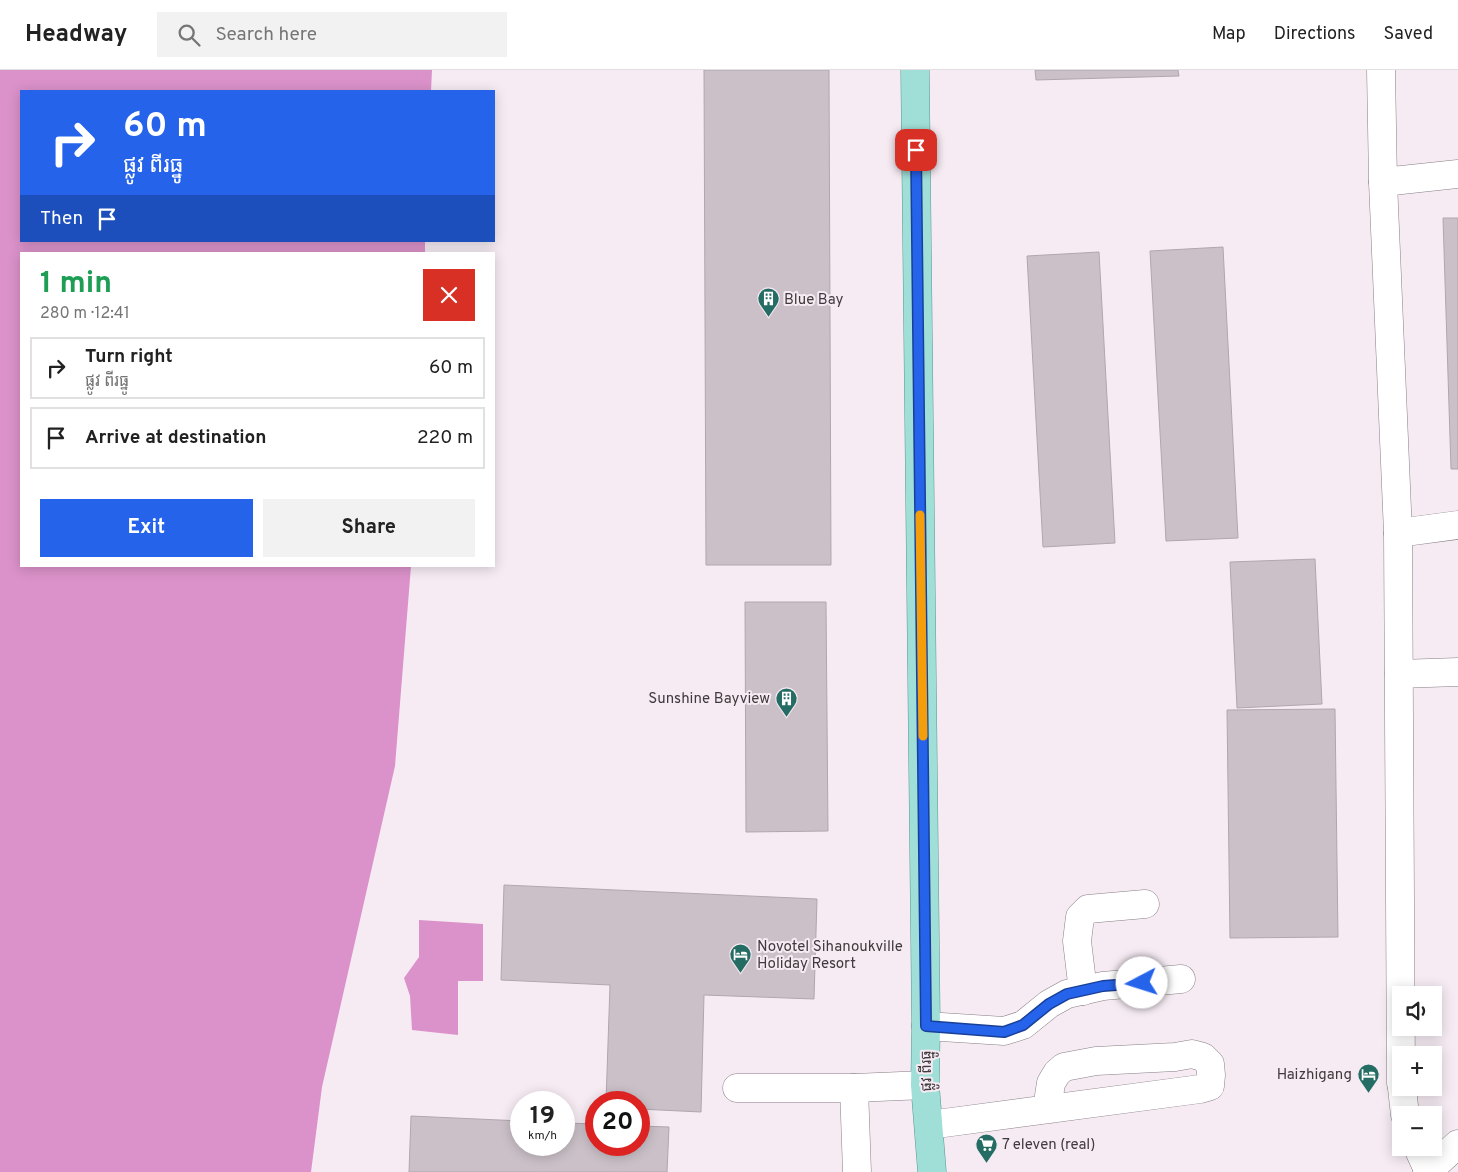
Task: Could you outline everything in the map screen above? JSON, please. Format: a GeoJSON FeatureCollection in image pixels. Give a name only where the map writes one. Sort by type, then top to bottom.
{"type":"FeatureCollection","features":[{"type":"Feature","properties":{"kind":"main road","name":"ផ្លូវ ពីរធ្នូ"},"geometry":{"type":"LineString","coordinates":[[915,70],[926,1026],[925,1085],[932,1172]]}},
{"type":"Feature","properties":{"kind":"street"},"geometry":{"type":"LineString","coordinates":[[1381,70],[1383,182],[1398,532],[1401,1046]]}},
{"type":"Feature","properties":{"kind":"street"},"geometry":{"type":"LineString","coordinates":[[1383,182],[1458,174]]}},
{"type":"Feature","properties":{"kind":"street"},"geometry":{"type":"LineString","coordinates":[[1398,532],[1458,525]]}},
{"type":"Feature","properties":{"kind":"street"},"geometry":{"type":"LineString","coordinates":[[1399,674],[1458,672]]}},
{"type":"Feature","properties":{"kind":"street"},"geometry":{"type":"LineString","coordinates":[[1083,991],[1077,941],[1080,917],[1088,908],[1146,904]]}},
{"type":"Feature","properties":{"kind":"street"},"geometry":{"type":"LineString","coordinates":[[926,1026],[1004,1032],[1023,1025],[1049,1004],[1067,994],[1103,986],[1181,979]]}},
{"type":"Feature","properties":{"kind":"street"},"geometry":{"type":"LineString","coordinates":[[929,1125],[1200,1090],[1210,1086],[1210,1064],[1203,1057],[1192,1054],[1175,1057],[1096,1062],[1064,1067],[1057,1073],[1051,1083],[1048,1096],[1050,1109]]}},
{"type":"Feature","properties":{"kind":"street"},"geometry":{"type":"LineString","coordinates":[[736,1088],[854,1088],[925,1085]]}},
{"type":"Feature","properties":{"kind":"street"},"geometry":{"type":"LineString","coordinates":[[854,1088],[857,1172]]}},
{"type":"Feature","properties":{"kind":"street"},"geometry":{"type":"LineString","coordinates":[[1426,1166],[1458,1144]]}},
{"type":"Feature","properties":{"kind":"shaded area"},"geometry":{"type":"Polygon","coordinates":[[[0,70],[432,70],[431,90],[20,90],[20,242],[425,242],[425,252],[20,252],[20,567],[411,567],[395,766],[322,1087],[311,1172],[0,1172],[0,70]]]}},
{"type":"Feature","properties":{"kind":"shaded area"},"geometry":{"type":"Polygon","coordinates":[[[419,920],[483,924],[483,981],[458,981],[458,1035],[412,1030],[410,996],[404,978],[419,957],[419,920]]]}},
{"type":"Feature","properties":{"kind":"building","name":"Blue Bay"},"geometry":{"type":"Polygon","coordinates":[[[704,70],[829,70],[831,565],[706,565],[704,70]]]}},
{"type":"Feature","properties":{"kind":"building"},"geometry":{"type":"Polygon","coordinates":[[[1035,70],[1178,70],[1179,76],[1036,80],[1035,70]]]}},
{"type":"Feature","properties":{"kind":"building"},"geometry":{"type":"Polygon","coordinates":[[[1443,218],[1458,218],[1458,469],[1451,469],[1443,218]]]}},
{"type":"Feature","properties":{"kind":"building"},"geometry":{"type":"Polygon","coordinates":[[[1223,247],[1238,538],[1166,541],[1150,251],[1223,247]]]}},
{"type":"Feature","properties":{"kind":"building"},"geometry":{"type":"Polygon","coordinates":[[[1099,252],[1115,543],[1043,547],[1027,256],[1099,252]]]}},
{"type":"Feature","properties":{"kind":"building"},"geometry":{"type":"Polygon","coordinates":[[[1315,559],[1322,704],[1237,708],[1230,562],[1315,559]]]}},
{"type":"Feature","properties":{"kind":"building","name":"Sunshine Bayview"},"geometry":{"type":"Polygon","coordinates":[[[745,602],[826,602],[828,831],[746,832],[745,602]]]}},
{"type":"Feature","properties":{"kind":"building"},"geometry":{"type":"Polygon","coordinates":[[[1335,709],[1338,937],[1230,938],[1227,710],[1335,709]]]}},
{"type":"Feature","properties":{"kind":"building"},"geometry":{"type":"Polygon","coordinates":[[[504,885],[817,899],[814,999],[704,995],[701,1112],[650,1110],[650,1091],[606,1091],[610,985],[501,980],[504,885]]]}},
{"type":"Feature","properties":{"kind":"building"},"geometry":{"type":"Polygon","coordinates":[[[411,1116],[510,1120],[510,1156],[575,1156],[575,1123],[585,1124],[585,1156],[650,1156],[650,1126],[669,1127],[667,1172],[409,1172],[411,1116]]]}},
{"type":"Feature","properties":{"kind":"slow traffic"},"geometry":{"type":"LineString","coordinates":[[920,515],[923,736]]}},
{"type":"Feature","properties":{"kind":"place","name":"Blue Bay"},"geometry":{"type":"Point","coordinates":[768,318]}},
{"type":"Feature","properties":{"kind":"place","name":"Sunshine Bayview"},"geometry":{"type":"Point","coordinates":[786,717]}},
{"type":"Feature","properties":{"kind":"place","name":"Novotel Sihanoukville Holiday Resort"},"geometry":{"type":"Point","coordinates":[741,974]}},
{"type":"Feature","properties":{"kind":"place","name":"Haizhigang"},"geometry":{"type":"Point","coordinates":[1368,1093]}},
{"type":"Feature","properties":{"kind":"place","name":"7 eleven (real)"},"geometry":{"type":"Point","coordinates":[986,1163]}},
{"type":"Feature","properties":{"kind":"route"},"geometry":{"type":"LineString","coordinates":[[916,150],[926,1026],[1004,1032],[1023,1025],[1049,1004],[1067,994],[1103,986],[1142,983]]}}]}
